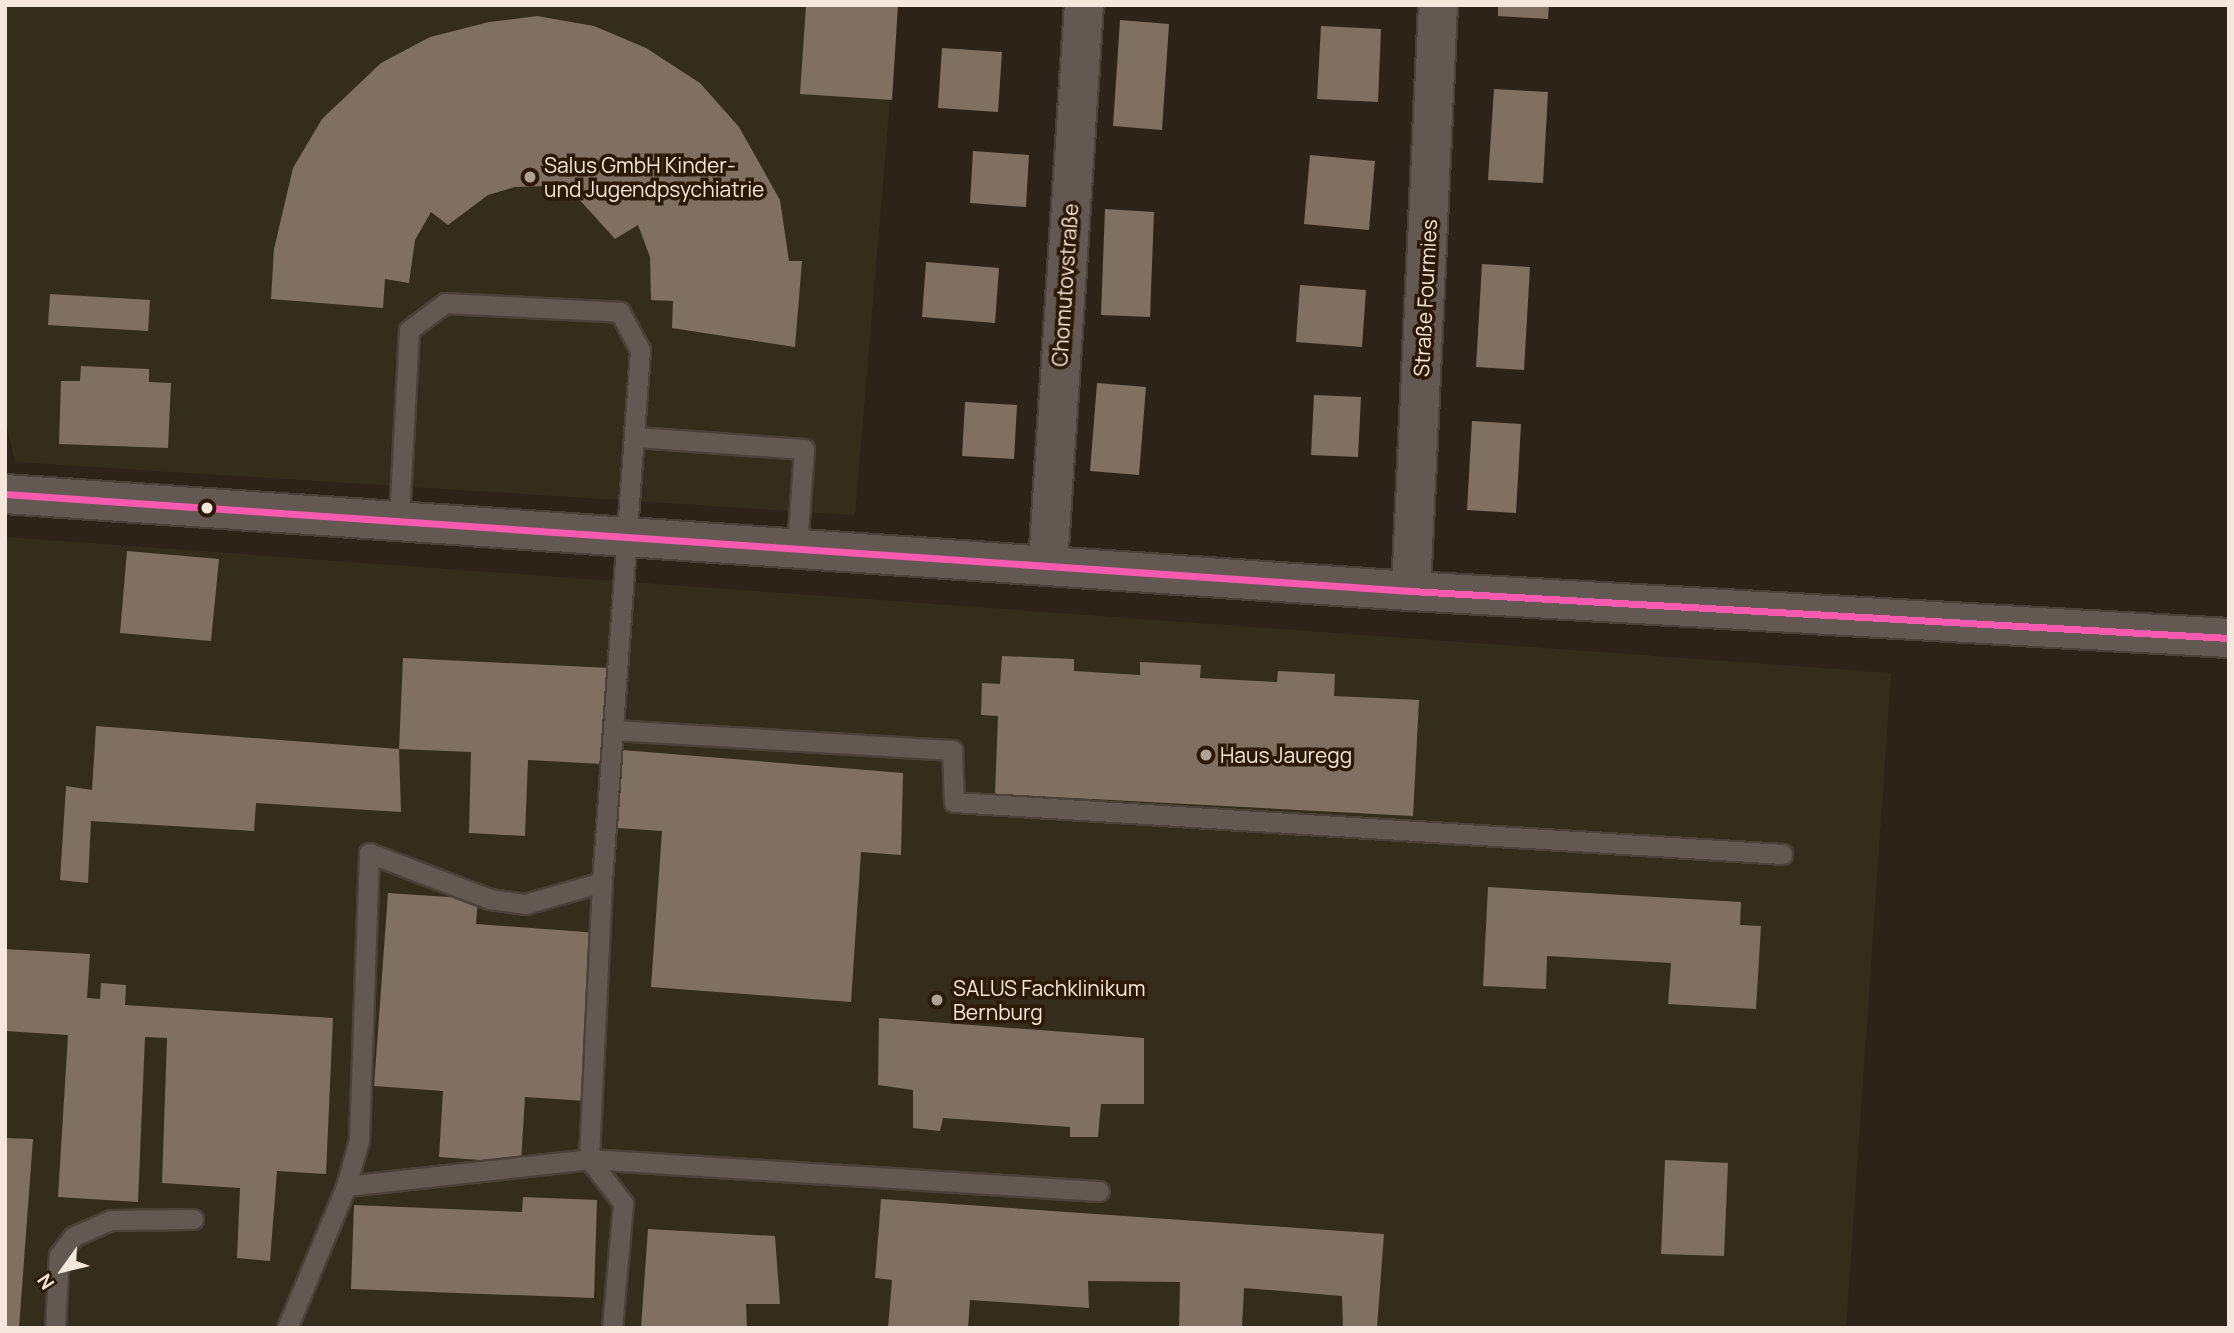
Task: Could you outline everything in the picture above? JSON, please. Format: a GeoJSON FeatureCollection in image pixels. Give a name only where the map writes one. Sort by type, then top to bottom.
{"type":"FeatureCollection","features":[{"type":"Feature","properties":{"kind":"street","name":"Chomutovstraße"},"geometry":{"type":"LineString","coordinates":[[1048,564],[1084,5]]}},
{"type":"Feature","properties":{"kind":"street","name":"Straße Fourmies"},"geometry":{"type":"LineString","coordinates":[[1411,591],[1438,5]]}},
{"type":"Feature","properties":{"kind":"street"},"geometry":{"type":"LineString","coordinates":[[5,494],[1411,591],[2229,638]]}},
{"type":"Feature","properties":{"kind":"lane"},"geometry":{"type":"LineString","coordinates":[[399,520],[409,330],[445,303],[620,312],[640,350],[603,882],[589,1159],[623,1203],[612,1328]]}},
{"type":"Feature","properties":{"kind":"lane"},"geometry":{"type":"LineString","coordinates":[[636,437],[804,449],[797,547]]}},
{"type":"Feature","properties":{"kind":"lane"},"geometry":{"type":"LineString","coordinates":[[615,730],[953,750],[954,802],[1782,854]]}},
{"type":"Feature","properties":{"kind":"lane"},"geometry":{"type":"LineString","coordinates":[[287,1328],[346,1186],[359,1140],[369,853],[490,899],[525,904],[603,882]]}},
{"type":"Feature","properties":{"kind":"lane"},"geometry":{"type":"LineString","coordinates":[[346,1186],[589,1159],[1099,1191]]}},
{"type":"Feature","properties":{"kind":"lane"},"geometry":{"type":"LineString","coordinates":[[55,1328],[59,1255],[74,1236],[111,1220],[193,1219]]}},
{"type":"Feature","properties":{"kind":"shaded area"},"geometry":{"type":"Polygon","coordinates":[[[5,5],[898,5],[855,515],[15,462],[5,418],[5,5]]]}},
{"type":"Feature","properties":{"kind":"shaded area","name":"SALUS Fachklinikum Bernburg"},"geometry":{"type":"Polygon","coordinates":[[[5,537],[1891,673],[1846,1328],[5,1328],[5,537]]]}},
{"type":"Feature","properties":{"kind":"building"},"geometry":{"type":"Polygon","coordinates":[[[806,5],[898,5],[892,100],[800,94],[806,5]]]}},
{"type":"Feature","properties":{"kind":"building"},"geometry":{"type":"Polygon","coordinates":[[[1498,5],[1549,5],[1548,19],[1498,16],[1498,5]]]}},
{"type":"Feature","properties":{"kind":"building","name":"Salus GmbH Kinder- und Jugendpsychiatrie"},"geometry":{"type":"Polygon","coordinates":[[[537,16],[594,26],[646,48],[700,83],[739,127],[780,200],[789,261],[802,261],[795,347],[672,328],[673,301],[651,300],[650,257],[638,225],[615,239],[577,197],[547,186],[515,187],[488,195],[448,225],[431,212],[415,240],[409,283],[385,279],[383,308],[271,299],[274,249],[293,168],[322,119],[381,63],[430,37],[489,22],[537,16]]]}},
{"type":"Feature","properties":{"kind":"building"},"geometry":{"type":"Polygon","coordinates":[[[1120,20],[1169,24],[1162,130],[1113,126],[1120,20]]]}},
{"type":"Feature","properties":{"kind":"building"},"geometry":{"type":"Polygon","coordinates":[[[1321,26],[1381,29],[1378,102],[1317,99],[1321,26]]]}},
{"type":"Feature","properties":{"kind":"building"},"geometry":{"type":"Polygon","coordinates":[[[942,48],[1002,52],[998,112],[938,108],[942,48]]]}},
{"type":"Feature","properties":{"kind":"building"},"geometry":{"type":"Polygon","coordinates":[[[1494,89],[1548,92],[1543,183],[1488,180],[1494,89]]]}},
{"type":"Feature","properties":{"kind":"building"},"geometry":{"type":"Polygon","coordinates":[[[973,151],[1029,155],[1026,207],[970,203],[973,151]]]}},
{"type":"Feature","properties":{"kind":"building"},"geometry":{"type":"Polygon","coordinates":[[[1310,155],[1375,161],[1369,230],[1304,224],[1310,155]]]}},
{"type":"Feature","properties":{"kind":"building"},"geometry":{"type":"Polygon","coordinates":[[[1105,209],[1154,212],[1150,317],[1101,315],[1105,209]]]}},
{"type":"Feature","properties":{"kind":"building"},"geometry":{"type":"Polygon","coordinates":[[[926,262],[999,268],[995,323],[922,317],[926,262]]]}},
{"type":"Feature","properties":{"kind":"building"},"geometry":{"type":"Polygon","coordinates":[[[1482,264],[1530,267],[1524,370],[1476,367],[1482,264]]]}},
{"type":"Feature","properties":{"kind":"building"},"geometry":{"type":"Polygon","coordinates":[[[1300,285],[1366,290],[1362,347],[1296,342],[1300,285]]]}},
{"type":"Feature","properties":{"kind":"building"},"geometry":{"type":"Polygon","coordinates":[[[50,294],[150,300],[148,331],[48,325],[50,294]]]}},
{"type":"Feature","properties":{"kind":"building"},"geometry":{"type":"Polygon","coordinates":[[[81,366],[149,369],[149,382],[171,383],[168,448],[59,444],[61,381],[80,381],[81,366]]]}},
{"type":"Feature","properties":{"kind":"building"},"geometry":{"type":"Polygon","coordinates":[[[1097,383],[1146,387],[1139,475],[1090,471],[1097,383]]]}},
{"type":"Feature","properties":{"kind":"building"},"geometry":{"type":"Polygon","coordinates":[[[1314,395],[1361,397],[1358,457],[1311,455],[1314,395]]]}},
{"type":"Feature","properties":{"kind":"building"},"geometry":{"type":"Polygon","coordinates":[[[965,402],[1017,405],[1014,459],[962,456],[965,402]]]}},
{"type":"Feature","properties":{"kind":"building"},"geometry":{"type":"Polygon","coordinates":[[[1472,421],[1521,424],[1516,513],[1467,510],[1472,421]]]}},
{"type":"Feature","properties":{"kind":"building"},"geometry":{"type":"Polygon","coordinates":[[[127,551],[219,559],[211,641],[120,633],[127,551]]]}},
{"type":"Feature","properties":{"kind":"building","name":"Haus Jauregg"},"geometry":{"type":"Polygon","coordinates":[[[1002,656],[1074,659],[1074,671],[1140,675],[1140,662],[1201,665],[1200,678],[1277,682],[1278,671],[1335,674],[1334,696],[1419,700],[1413,816],[995,794],[998,716],[981,715],[982,683],[1000,684],[1002,656]]]}},
{"type":"Feature","properties":{"kind":"building"},"geometry":{"type":"Polygon","coordinates":[[[403,658],[609,668],[603,764],[528,760],[525,836],[469,833],[471,752],[399,749],[403,658]]]}},
{"type":"Feature","properties":{"kind":"building"},"geometry":{"type":"Polygon","coordinates":[[[96,726],[399,749],[401,812],[256,803],[254,831],[91,821],[88,883],[60,880],[66,786],[92,790],[96,726]]]}},
{"type":"Feature","properties":{"kind":"building"},"geometry":{"type":"Polygon","coordinates":[[[622,750],[903,773],[901,855],[861,852],[851,1002],[651,987],[662,831],[617,828],[622,750]]]}},
{"type":"Feature","properties":{"kind":"building"},"geometry":{"type":"Polygon","coordinates":[[[1488,887],[1741,902],[1740,925],[1761,926],[1756,1009],[1668,1004],[1671,963],[1547,956],[1546,989],[1483,986],[1488,887]]]}},
{"type":"Feature","properties":{"kind":"building"},"geometry":{"type":"Polygon","coordinates":[[[388,893],[478,899],[476,924],[598,933],[586,1101],[525,1097],[521,1163],[439,1157],[443,1091],[374,1086],[388,893]]]}},
{"type":"Feature","properties":{"kind":"building"},"geometry":{"type":"Polygon","coordinates":[[[5,949],[90,954],[87,998],[100,999],[101,983],[126,985],[125,1005],[333,1018],[326,1174],[277,1171],[270,1261],[237,1258],[240,1188],[162,1183],[167,1038],[145,1037],[138,1202],[58,1197],[68,1035],[5,1031],[5,949]]]}},
{"type":"Feature","properties":{"kind":"building"},"geometry":{"type":"Polygon","coordinates":[[[879,1018],[1144,1038],[1144,1104],[1101,1104],[1098,1137],[1070,1137],[1070,1127],[943,1118],[940,1131],[913,1128],[913,1090],[878,1085],[879,1018]]]}},
{"type":"Feature","properties":{"kind":"building"},"geometry":{"type":"Polygon","coordinates":[[[5,1138],[33,1139],[19,1328],[5,1328],[5,1138]]]}},
{"type":"Feature","properties":{"kind":"building"},"geometry":{"type":"Polygon","coordinates":[[[1665,1160],[1728,1163],[1724,1256],[1661,1254],[1665,1160]]]}},
{"type":"Feature","properties":{"kind":"building"},"geometry":{"type":"Polygon","coordinates":[[[523,1197],[597,1200],[594,1298],[351,1289],[354,1205],[522,1212],[523,1197]]]}},
{"type":"Feature","properties":{"kind":"building"},"geometry":{"type":"Polygon","coordinates":[[[881,1199],[1384,1234],[1377,1328],[1343,1328],[1342,1296],[1244,1288],[1242,1328],[1179,1328],[1180,1282],[1088,1281],[1089,1308],[970,1300],[968,1328],[888,1328],[892,1280],[875,1278],[881,1199]]]}},
{"type":"Feature","properties":{"kind":"building"},"geometry":{"type":"Polygon","coordinates":[[[648,1229],[775,1236],[780,1304],[746,1304],[747,1328],[641,1328],[648,1229]]]}},
{"type":"Feature","properties":{"kind":"transit line"},"geometry":{"type":"LineString","coordinates":[[5,494],[1411,591],[2229,638]]}},
{"type":"Feature","properties":{"kind":"place","name":"Salus GmbH Kinder- und Jugendpsychiatrie"},"geometry":{"type":"Point","coordinates":[530,177]}},
{"type":"Feature","properties":{"kind":"place","name":"Haus Jauregg"},"geometry":{"type":"Point","coordinates":[1206,755]}},
{"type":"Feature","properties":{"kind":"place","name":"SALUS Fachklinikum Bernburg"},"geometry":{"type":"Point","coordinates":[937,1000]}}]}
